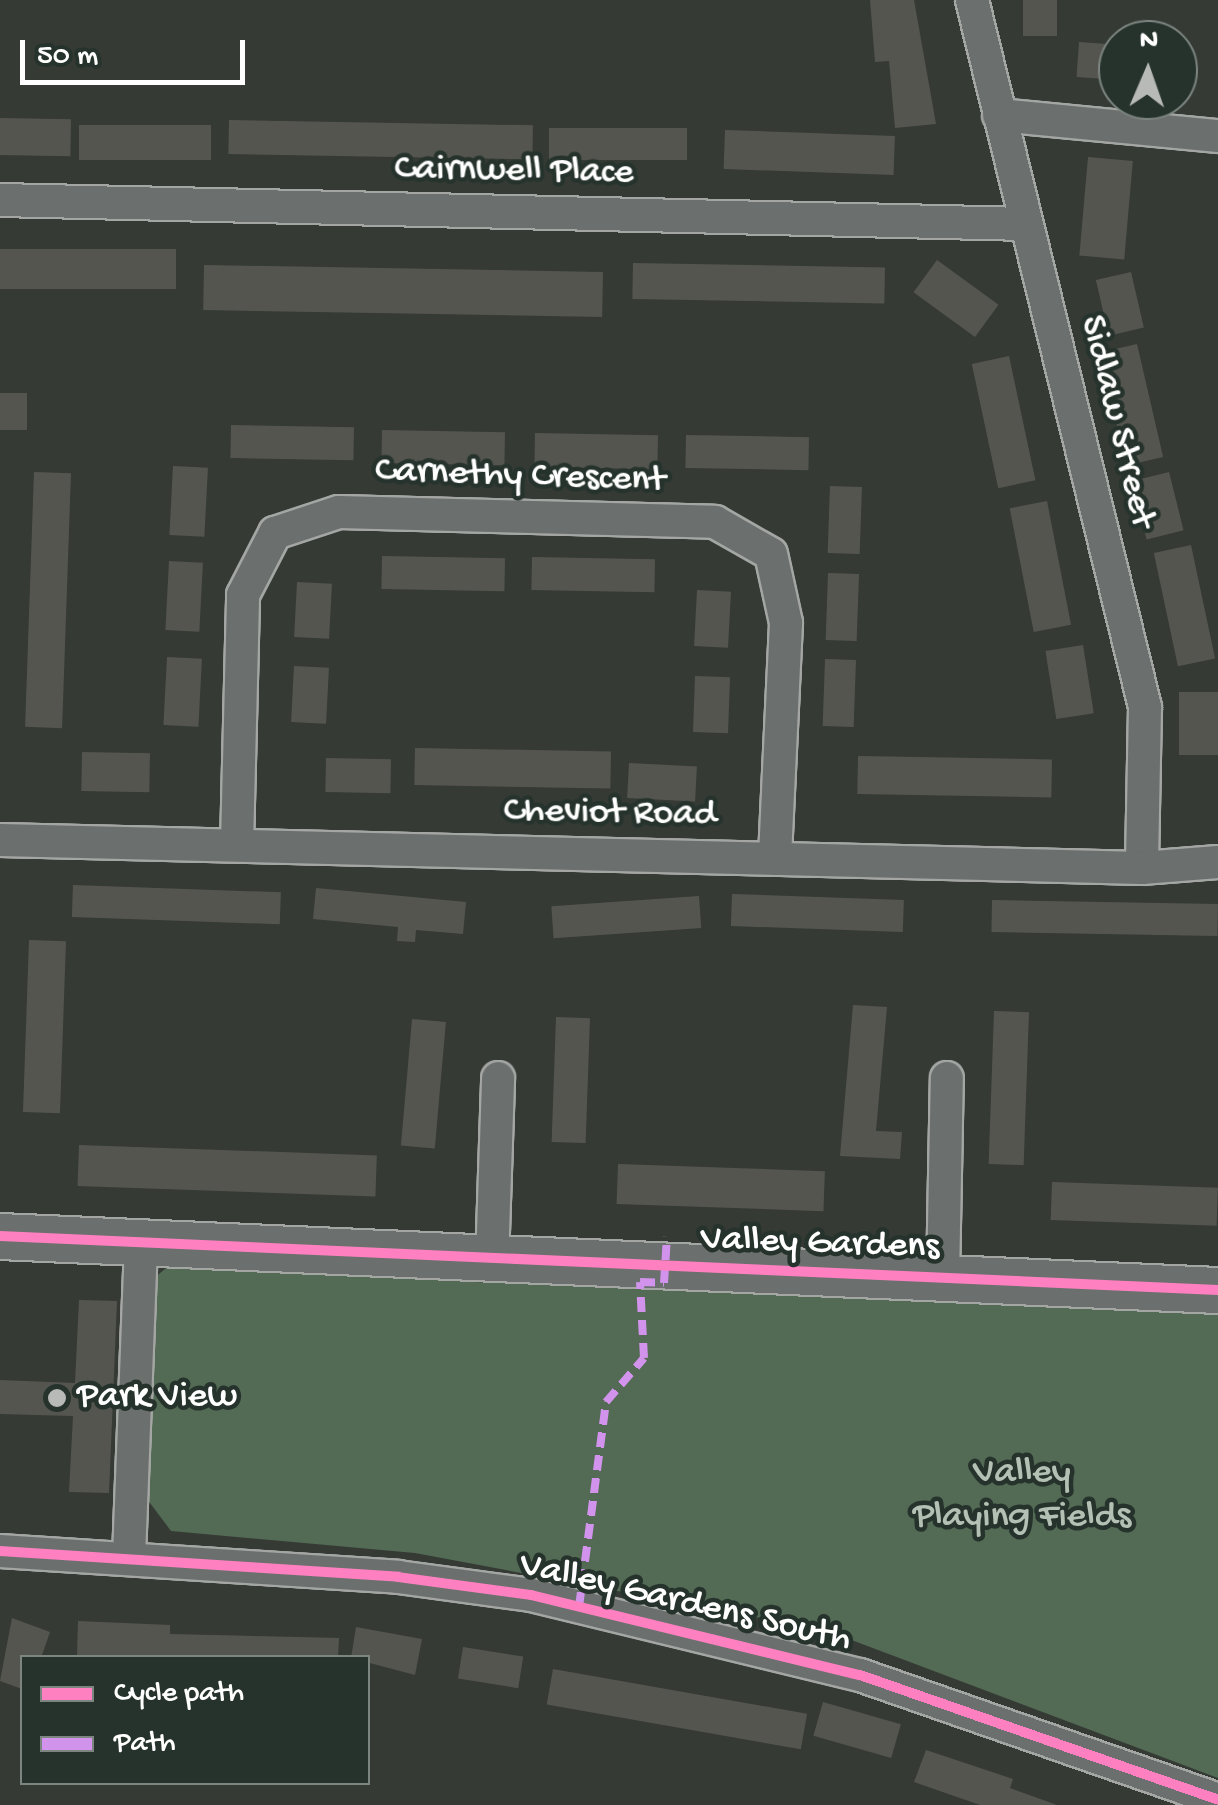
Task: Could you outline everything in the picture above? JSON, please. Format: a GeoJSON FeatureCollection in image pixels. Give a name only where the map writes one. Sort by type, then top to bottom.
{"type":"FeatureCollection","features":[{"type":"Feature","properties":{"kind":"street","name":"Sidlaw Street"},"geometry":{"type":"LineString","coordinates":[[972,0],[1145,707],[1142,868]]}},
{"type":"Feature","properties":{"kind":"street"},"geometry":{"type":"LineString","coordinates":[[1000,116],[1218,136]]}},
{"type":"Feature","properties":{"kind":"street","name":"Cairnwell Place"},"geometry":{"type":"LineString","coordinates":[[0,200],[1026,224]]}},
{"type":"Feature","properties":{"kind":"street","name":"Carnethy Crescent"},"geometry":{"type":"LineString","coordinates":[[238,845],[244,595],[276,534],[339,512],[715,522],[771,554],[786,622],[775,858]]}},
{"type":"Feature","properties":{"kind":"street","name":"Cheviot Road"},"geometry":{"type":"LineString","coordinates":[[0,840],[1142,868],[1218,862]]}},
{"type":"Feature","properties":{"kind":"street"},"geometry":{"type":"LineString","coordinates":[[492,1262],[498,1078]]}},
{"type":"Feature","properties":{"kind":"street"},"geometry":{"type":"LineString","coordinates":[[943,1278],[946,1078]]}},
{"type":"Feature","properties":{"kind":"street","name":"Valley Gardens"},"geometry":{"type":"LineString","coordinates":[[0,1236],[492,1262],[1218,1290]]}},
{"type":"Feature","properties":{"kind":"street"},"geometry":{"type":"LineString","coordinates":[[129,1557],[140,1244]]}},
{"type":"Feature","properties":{"kind":"street","name":"Valley Gardens South"},"geometry":{"type":"LineString","coordinates":[[0,1551],[129,1557],[531,1595],[860,1675],[1218,1800]]}},
{"type":"Feature","properties":{"kind":"green space","name":"Valley Playing Fields"},"geometry":{"type":"Polygon","coordinates":[[[179,1257],[475,1282],[1218,1307],[1218,1778],[825,1630],[415,1553],[171,1531],[144,1495],[153,1279],[179,1257]]]}},
{"type":"Feature","properties":{"kind":"building"},"geometry":{"type":"Polygon","coordinates":[[[870,0],[914,0],[936,124],[895,128],[889,61],[875,62],[870,0]]]}},
{"type":"Feature","properties":{"kind":"building"},"geometry":{"type":"Polygon","coordinates":[[[1023,0],[1057,0],[1057,36],[1023,36],[1023,0]]]}},
{"type":"Feature","properties":{"kind":"building"},"geometry":{"type":"Polygon","coordinates":[[[1079,42],[1098,43],[1098,78],[1077,77],[1079,42]]]}},
{"type":"Feature","properties":{"kind":"building"},"geometry":{"type":"Polygon","coordinates":[[[0,118],[71,119],[70,156],[0,155],[0,118]]]}},
{"type":"Feature","properties":{"kind":"building"},"geometry":{"type":"Polygon","coordinates":[[[229,120],[533,125],[532,159],[228,154],[229,120]]]}},
{"type":"Feature","properties":{"kind":"building"},"geometry":{"type":"Polygon","coordinates":[[[79,125],[211,125],[211,160],[79,160],[79,125]]]}},
{"type":"Feature","properties":{"kind":"building"},"geometry":{"type":"Polygon","coordinates":[[[549,128],[687,128],[687,160],[549,160],[549,128]]]}},
{"type":"Feature","properties":{"kind":"building"},"geometry":{"type":"Polygon","coordinates":[[[725,130],[895,136],[894,175],[724,169],[725,130]]]}},
{"type":"Feature","properties":{"kind":"building"},"geometry":{"type":"Polygon","coordinates":[[[1088,157],[1133,161],[1124,260],[1079,256],[1088,157]]]}},
{"type":"Feature","properties":{"kind":"building"},"geometry":{"type":"Polygon","coordinates":[[[0,249],[176,249],[176,289],[0,289],[0,249]]]}},
{"type":"Feature","properties":{"kind":"building"},"geometry":{"type":"Polygon","coordinates":[[[937,260],[998,305],[975,337],[913,292],[937,260]]]}},
{"type":"Feature","properties":{"kind":"building"},"geometry":{"type":"Polygon","coordinates":[[[633,263],[885,267],[884,303],[632,299],[633,263]]]}},
{"type":"Feature","properties":{"kind":"building"},"geometry":{"type":"Polygon","coordinates":[[[204,265],[603,272],[602,317],[203,310],[204,265]]]}},
{"type":"Feature","properties":{"kind":"building"},"geometry":{"type":"Polygon","coordinates":[[[1131,272],[1144,328],[1109,336],[1096,280],[1131,272]]]}},
{"type":"Feature","properties":{"kind":"building"},"geometry":{"type":"Polygon","coordinates":[[[1137,344],[1163,457],[1126,466],[1100,353],[1137,344]]]}},
{"type":"Feature","properties":{"kind":"building"},"geometry":{"type":"Polygon","coordinates":[[[1009,356],[1035,480],[998,488],[972,364],[1009,356]]]}},
{"type":"Feature","properties":{"kind":"building"},"geometry":{"type":"Polygon","coordinates":[[[0,393],[27,393],[27,430],[0,430],[0,393]]]}},
{"type":"Feature","properties":{"kind":"building"},"geometry":{"type":"Polygon","coordinates":[[[231,425],[354,427],[353,460],[230,458],[231,425]]]}},
{"type":"Feature","properties":{"kind":"building"},"geometry":{"type":"Polygon","coordinates":[[[382,430],[505,432],[504,465],[381,463],[382,430]]]}},
{"type":"Feature","properties":{"kind":"building"},"geometry":{"type":"Polygon","coordinates":[[[535,433],[658,435],[657,469],[534,467],[535,433]]]}},
{"type":"Feature","properties":{"kind":"building"},"geometry":{"type":"Polygon","coordinates":[[[686,435],[809,437],[808,470],[685,468],[686,435]]]}},
{"type":"Feature","properties":{"kind":"building"},"geometry":{"type":"Polygon","coordinates":[[[173,466],[208,468],[204,537],[169,535],[173,466]]]}},
{"type":"Feature","properties":{"kind":"building"},"geometry":{"type":"Polygon","coordinates":[[[34,472],[71,473],[62,728],[25,727],[34,472]]]}},
{"type":"Feature","properties":{"kind":"building"},"geometry":{"type":"Polygon","coordinates":[[[1169,472],[1184,530],[1147,539],[1132,481],[1169,472]]]}},
{"type":"Feature","properties":{"kind":"building"},"geometry":{"type":"Polygon","coordinates":[[[830,486],[862,487],[860,554],[828,553],[830,486]]]}},
{"type":"Feature","properties":{"kind":"building"},"geometry":{"type":"Polygon","coordinates":[[[1047,501],[1071,625],[1034,632],[1010,508],[1047,501]]]}},
{"type":"Feature","properties":{"kind":"building"},"geometry":{"type":"Polygon","coordinates":[[[1191,545],[1215,658],[1178,666],[1154,553],[1191,545]]]}},
{"type":"Feature","properties":{"kind":"building"},"geometry":{"type":"Polygon","coordinates":[[[382,556],[505,558],[504,591],[381,589],[382,556]]]}},
{"type":"Feature","properties":{"kind":"building"},"geometry":{"type":"Polygon","coordinates":[[[532,557],[655,559],[654,592],[531,590],[532,557]]]}},
{"type":"Feature","properties":{"kind":"building"},"geometry":{"type":"Polygon","coordinates":[[[169,561],[203,563],[199,632],[165,630],[169,561]]]}},
{"type":"Feature","properties":{"kind":"building"},"geometry":{"type":"Polygon","coordinates":[[[828,573],[859,574],[857,641],[826,640],[828,573]]]}},
{"type":"Feature","properties":{"kind":"building"},"geometry":{"type":"Polygon","coordinates":[[[297,582],[332,584],[329,639],[294,637],[297,582]]]}},
{"type":"Feature","properties":{"kind":"building"},"geometry":{"type":"Polygon","coordinates":[[[697,590],[731,592],[728,648],[694,646],[697,590]]]}},
{"type":"Feature","properties":{"kind":"building"},"geometry":{"type":"Polygon","coordinates":[[[1083,645],[1094,713],[1056,719],[1045,651],[1083,645]]]}},
{"type":"Feature","properties":{"kind":"building"},"geometry":{"type":"Polygon","coordinates":[[[167,657],[202,659],[198,727],[163,725],[167,657]]]}},
{"type":"Feature","properties":{"kind":"building"},"geometry":{"type":"Polygon","coordinates":[[[825,659],[856,660],[854,727],[823,726],[825,659]]]}},
{"type":"Feature","properties":{"kind":"building"},"geometry":{"type":"Polygon","coordinates":[[[294,666],[329,668],[326,724],[291,722],[294,666]]]}},
{"type":"Feature","properties":{"kind":"building"},"geometry":{"type":"Polygon","coordinates":[[[695,676],[730,677],[728,733],[693,732],[695,676]]]}},
{"type":"Feature","properties":{"kind":"building"},"geometry":{"type":"Polygon","coordinates":[[[1179,692],[1218,692],[1218,755],[1179,755],[1179,692]]]}},
{"type":"Feature","properties":{"kind":"building"},"geometry":{"type":"Polygon","coordinates":[[[415,748],[611,751],[610,788],[414,785],[415,748]]]}},
{"type":"Feature","properties":{"kind":"building"},"geometry":{"type":"Polygon","coordinates":[[[82,752],[150,753],[149,792],[81,791],[82,752]]]}},
{"type":"Feature","properties":{"kind":"building"},"geometry":{"type":"Polygon","coordinates":[[[858,756],[1052,759],[1051,797],[857,794],[858,756]]]}},
{"type":"Feature","properties":{"kind":"building"},"geometry":{"type":"Polygon","coordinates":[[[326,758],[391,759],[390,793],[325,792],[326,758]]]}},
{"type":"Feature","properties":{"kind":"building"},"geometry":{"type":"Polygon","coordinates":[[[629,763],[697,767],[695,802],[627,798],[629,763]]]}},
{"type":"Feature","properties":{"kind":"building"},"geometry":{"type":"Polygon","coordinates":[[[73,885],[281,892],[280,924],[72,917],[73,885]]]}},
{"type":"Feature","properties":{"kind":"building"},"geometry":{"type":"Polygon","coordinates":[[[316,888],[466,902],[463,934],[416,930],[415,942],[397,941],[398,927],[313,919],[316,888]]]}},
{"type":"Feature","properties":{"kind":"building"},"geometry":{"type":"Polygon","coordinates":[[[732,894],[904,900],[903,932],[731,926],[732,894]]]}},
{"type":"Feature","properties":{"kind":"building"},"geometry":{"type":"Polygon","coordinates":[[[699,896],[701,928],[554,938],[551,906],[699,896]]]}},
{"type":"Feature","properties":{"kind":"building"},"geometry":{"type":"Polygon","coordinates":[[[992,900],[1218,904],[1217,936],[991,932],[992,900]]]}},
{"type":"Feature","properties":{"kind":"building"},"geometry":{"type":"Polygon","coordinates":[[[29,940],[66,941],[60,1113],[23,1112],[29,940]]]}},
{"type":"Feature","properties":{"kind":"building"},"geometry":{"type":"Polygon","coordinates":[[[853,1005],[887,1007],[876,1131],[902,1132],[900,1159],[840,1156],[853,1005]]]}},
{"type":"Feature","properties":{"kind":"building"},"geometry":{"type":"Polygon","coordinates":[[[994,1011],[1029,1012],[1024,1165],[989,1164],[994,1011]]]}},
{"type":"Feature","properties":{"kind":"building"},"geometry":{"type":"Polygon","coordinates":[[[556,1017],[590,1018],[586,1143],[552,1142],[556,1017]]]}},
{"type":"Feature","properties":{"kind":"building"},"geometry":{"type":"Polygon","coordinates":[[[412,1019],[446,1022],[435,1148],[401,1146],[412,1019]]]}},
{"type":"Feature","properties":{"kind":"building"},"geometry":{"type":"Polygon","coordinates":[[[79,1145],[377,1155],[375,1196],[78,1186],[79,1145]]]}},
{"type":"Feature","properties":{"kind":"building"},"geometry":{"type":"Polygon","coordinates":[[[618,1164],[825,1171],[823,1211],[617,1204],[618,1164]]]}},
{"type":"Feature","properties":{"kind":"building"},"geometry":{"type":"Polygon","coordinates":[[[1052,1182],[1218,1188],[1217,1226],[1051,1220],[1052,1182]]]}},
{"type":"Feature","properties":{"kind":"building","name":"Park View"},"geometry":{"type":"Polygon","coordinates":[[[79,1300],[117,1301],[109,1493],[69,1492],[73,1416],[0,1414],[0,1380],[75,1383],[79,1300]]]}},
{"type":"Feature","properties":{"kind":"building"},"geometry":{"type":"Polygon","coordinates":[[[12,1618],[50,1632],[42,1655],[20,1655],[20,1688],[0,1681],[12,1618]]]}},
{"type":"Feature","properties":{"kind":"building"},"geometry":{"type":"Polygon","coordinates":[[[78,1621],[170,1625],[170,1634],[339,1638],[338,1655],[77,1655],[78,1621]]]}},
{"type":"Feature","properties":{"kind":"building"},"geometry":{"type":"Polygon","coordinates":[[[356,1627],[422,1639],[415,1675],[370,1663],[370,1655],[351,1655],[356,1627]]]}},
{"type":"Feature","properties":{"kind":"building"},"geometry":{"type":"Polygon","coordinates":[[[463,1647],[523,1657],[518,1688],[458,1679],[463,1647]]]}},
{"type":"Feature","properties":{"kind":"building"},"geometry":{"type":"Polygon","coordinates":[[[553,1669],[807,1714],[801,1749],[547,1704],[553,1669]]]}},
{"type":"Feature","properties":{"kind":"building"},"geometry":{"type":"Polygon","coordinates":[[[823,1702],[901,1724],[891,1758],[813,1736],[823,1702]]]}},
{"type":"Feature","properties":{"kind":"building"},"geometry":{"type":"Polygon","coordinates":[[[926,1750],[1013,1779],[1010,1788],[1057,1805],[980,1805],[914,1782],[926,1750]]]}},
{"type":"Feature","properties":{"kind":"marked path"},"geometry":{"type":"LineString","coordinates":[[579,1607],[606,1402],[644,1358],[640,1282],[664,1283],[667,1237]]}},
{"type":"Feature","properties":{"kind":"cycle path"},"geometry":{"type":"LineString","coordinates":[[0,1236],[1218,1290]]}},
{"type":"Feature","properties":{"kind":"cycle path"},"geometry":{"type":"LineString","coordinates":[[0,1551],[398,1577],[531,1595],[860,1675],[1218,1800]]}},
{"type":"Feature","properties":{"kind":"place","name":"Park View"},"geometry":{"type":"Point","coordinates":[57,1398]}}]}
